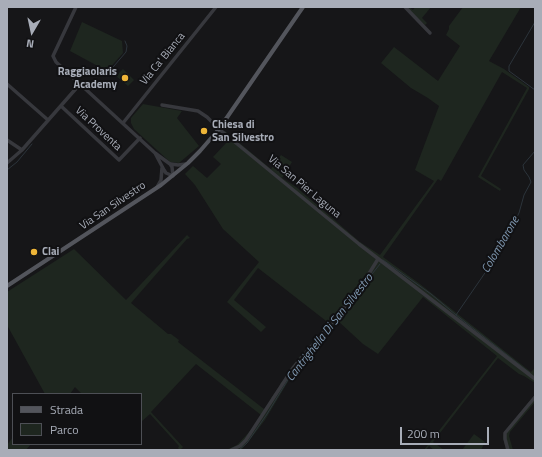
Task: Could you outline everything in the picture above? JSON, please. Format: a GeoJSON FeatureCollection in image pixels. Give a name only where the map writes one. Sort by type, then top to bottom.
{"type":"FeatureCollection","features":[{"type":"Feature","properties":{"kind":"main road","name":"Via San Silvestro"},"geometry":{"type":"LineString","coordinates":[[7,286],[153,191],[188,163],[219,129],[303,7]]}},
{"type":"Feature","properties":{"kind":"street","name":"Via Proventa"},"geometry":{"type":"LineString","coordinates":[[76,7],[65,32],[55,49],[53,56],[56,62],[155,153],[170,164]]}},
{"type":"Feature","properties":{"kind":"street","name":"Via Ca' Bianca"},"geometry":{"type":"LineString","coordinates":[[124,123],[216,7]]}},
{"type":"Feature","properties":{"kind":"street"},"geometry":{"type":"LineString","coordinates":[[405,7],[430,33]]}},
{"type":"Feature","properties":{"kind":"street"},"geometry":{"type":"LineString","coordinates":[[7,84],[48,120]]}},
{"type":"Feature","properties":{"kind":"street","name":"Via Proventa"},"geometry":{"type":"LineString","coordinates":[[7,163],[22,150],[80,84]]}},
{"type":"Feature","properties":{"kind":"street"},"geometry":{"type":"LineString","coordinates":[[162,105],[198,112],[207,116],[219,129]]}},
{"type":"Feature","properties":{"kind":"street","name":"Via Proventa"},"geometry":{"type":"LineString","coordinates":[[61,106],[119,160],[140,138]]}},
{"type":"Feature","properties":{"kind":"street","name":"Via San Pier Laguna"},"geometry":{"type":"LineString","coordinates":[[219,129],[378,259],[535,379]]}},
{"type":"Feature","properties":{"kind":"street"},"geometry":{"type":"LineString","coordinates":[[7,140],[22,150]]}},
{"type":"Feature","properties":{"kind":"street","name":"Via Proventa"},"geometry":{"type":"LineString","coordinates":[[155,153],[166,173],[173,176]]}},
{"type":"Feature","properties":{"kind":"street"},"geometry":{"type":"LineString","coordinates":[[170,164],[178,165],[188,163]]}},
{"type":"Feature","properties":{"kind":"street"},"geometry":{"type":"LineString","coordinates":[[170,164],[172,166],[173,176]]}},
{"type":"Feature","properties":{"kind":"street"},"geometry":{"type":"LineString","coordinates":[[153,191],[161,180],[162,167]]}},
{"type":"Feature","properties":{"kind":"street"},"geometry":{"type":"LineString","coordinates":[[232,450],[240,446],[246,440],[293,368],[362,285],[378,259]]}},
{"type":"Feature","properties":{"kind":"street"},"geometry":{"type":"LineString","coordinates":[[531,376],[535,372]]}},
{"type":"Feature","properties":{"kind":"street"},"geometry":{"type":"LineString","coordinates":[[508,450],[505,433],[535,397]]}},
{"type":"Feature","properties":{"kind":"green space"},"geometry":{"type":"Polygon","coordinates":[[[403,7],[409,7],[413,10],[415,7],[431,7],[422,18],[427,23],[425,25],[403,7]]]}},
{"type":"Feature","properties":{"kind":"green space"},"geometry":{"type":"Polygon","coordinates":[[[463,7],[521,7],[489,61],[504,69],[529,87],[481,176],[501,189],[500,191],[478,177],[527,88],[502,72],[441,181],[438,179],[383,257],[420,284],[531,372],[535,368],[535,383],[519,374],[498,358],[433,442],[444,450],[434,450],[429,446],[426,450],[424,450],[497,356],[423,297],[378,354],[363,344],[338,321],[295,370],[265,420],[241,450],[226,450],[237,445],[251,430],[261,415],[196,364],[151,412],[183,447],[180,450],[178,448],[179,446],[150,414],[142,421],[142,393],[81,393],[75,387],[71,393],[44,393],[7,325],[7,292],[74,249],[126,300],[187,235],[190,238],[187,239],[131,303],[168,334],[171,334],[179,340],[178,342],[264,409],[300,356],[301,357],[330,324],[258,268],[234,300],[266,327],[261,332],[227,302],[259,262],[223,229],[195,185],[185,174],[193,166],[207,178],[221,164],[213,157],[228,141],[222,135],[225,131],[271,169],[281,155],[292,162],[282,178],[296,187],[360,242],[380,255],[434,181],[415,170],[439,106],[411,88],[381,63],[394,47],[438,81],[460,46],[446,35],[449,26],[463,7]]]}},
{"type":"Feature","properties":{"kind":"green space"},"geometry":{"type":"Polygon","coordinates":[[[82,22],[122,41],[123,53],[107,71],[70,51],[82,22]]]}},
{"type":"Feature","properties":{"kind":"green space","name":"Raggiaolaris Academy"},"geometry":{"type":"Polygon","coordinates":[[[123,69],[134,80],[128,86],[116,76],[123,69]]]}},
{"type":"Feature","properties":{"kind":"green space"},"geometry":{"type":"Polygon","coordinates":[[[143,104],[182,111],[177,118],[199,146],[179,163],[170,162],[134,129],[131,123],[131,118],[143,104]]]}},
{"type":"Feature","properties":{"kind":"green space"},"geometry":{"type":"Polygon","coordinates":[[[535,395],[535,402],[510,432],[509,436],[513,450],[506,450],[503,437],[504,432],[535,395]]]}},
{"type":"Feature","properties":{"kind":"green space"},"geometry":{"type":"Polygon","coordinates":[[[474,434],[485,442],[481,450],[462,450],[474,434]]]}},
{"type":"Feature","properties":{"kind":"green space"},"geometry":{"type":"Polygon","coordinates":[[[12,438],[12,445],[30,445],[26,450],[7,450],[7,445],[12,438]]]}},
{"type":"Feature","properties":{"kind":"waterway","name":"Colombarone"},"geometry":{"type":"LineString","coordinates":[[535,22],[509,66],[509,71],[535,90]]}},
{"type":"Feature","properties":{"kind":"waterway"},"geometry":{"type":"LineString","coordinates":[[95,74],[108,73],[126,52],[127,46],[125,41]]}},
{"type":"Feature","properties":{"kind":"waterway"},"geometry":{"type":"LineString","coordinates":[[7,170],[17,162],[32,144]]}},
{"type":"Feature","properties":{"kind":"waterway","name":"Colombarone"},"geometry":{"type":"LineString","coordinates":[[456,315],[498,254],[519,213],[524,195],[531,182],[524,170],[523,165],[535,151]]}},
{"type":"Feature","properties":{"kind":"waterway","name":"Colombarone"},"geometry":{"type":"LineString","coordinates":[[383,260],[431,294],[530,373]]}},
{"type":"Feature","properties":{"kind":"waterway","name":"Cantrighella Di San Silvestro"},"geometry":{"type":"LineString","coordinates":[[365,283],[380,264]]}},
{"type":"Feature","properties":{"kind":"waterway","name":"Cantrighella Di San Silvestro"},"geometry":{"type":"LineString","coordinates":[[239,450],[247,443],[267,414],[294,370],[327,333],[358,292]]}},
{"type":"Feature","properties":{"kind":"place","name":"Raggiaolaris Academy"},"geometry":{"type":"Point","coordinates":[125,78]}},
{"type":"Feature","properties":{"kind":"place","name":"Chiesa di San Silvestro"},"geometry":{"type":"Point","coordinates":[204,131]}},
{"type":"Feature","properties":{"kind":"place","name":"Clai"},"geometry":{"type":"Point","coordinates":[34,252]}}]}
